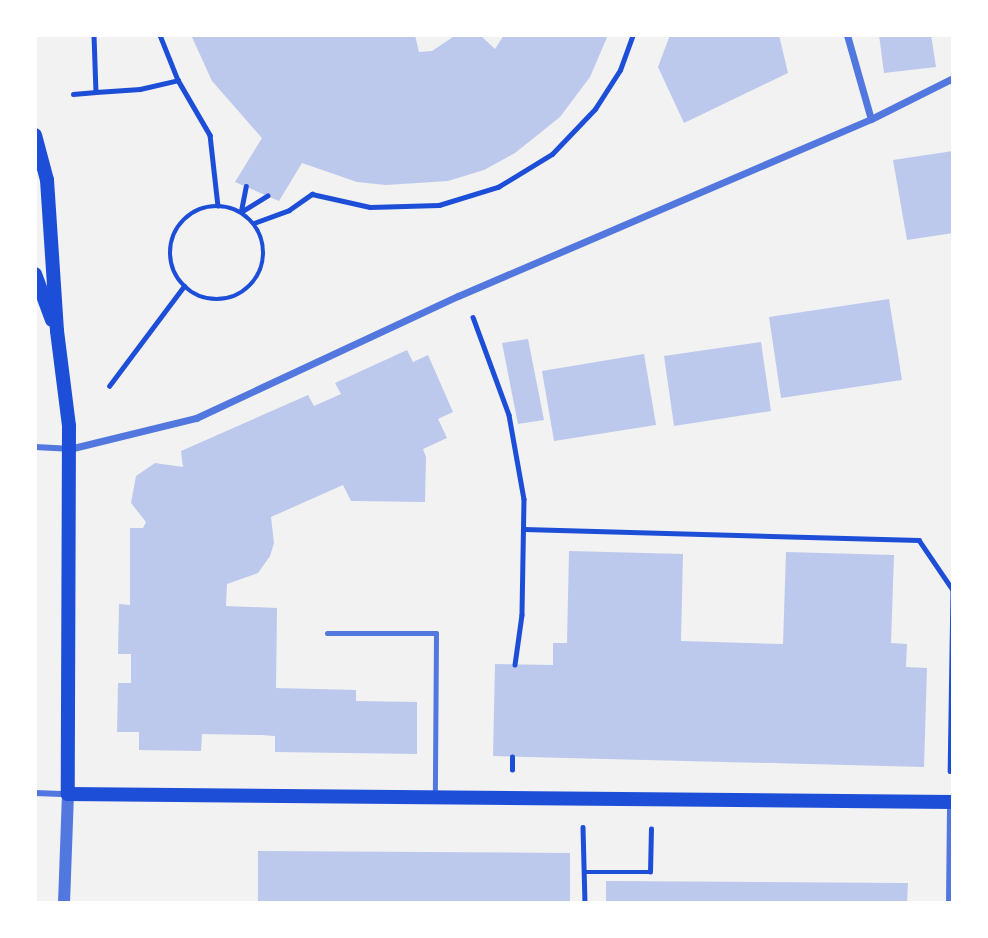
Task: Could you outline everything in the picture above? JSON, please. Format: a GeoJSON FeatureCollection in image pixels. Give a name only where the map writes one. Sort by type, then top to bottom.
{"type":"FeatureCollection","features":[{"type":"Feature","properties":{"kind":"main road"},"geometry":{"type":"LineString","coordinates":[[35,135],[47,180],[57,331],[69,449],[68,793],[435,799],[951,802]]}},
{"type":"Feature","properties":{"kind":"main road"},"geometry":{"type":"LineString","coordinates":[[35,274],[57,331]]}},
{"type":"Feature","properties":{"kind":"street"},"geometry":{"type":"LineString","coordinates":[[847,35],[872,119]]}},
{"type":"Feature","properties":{"kind":"street"},"geometry":{"type":"LineString","coordinates":[[35,447],[69,449],[196,418],[458,296],[872,119],[953,78]]}},
{"type":"Feature","properties":{"kind":"street"},"geometry":{"type":"LineString","coordinates":[[35,793],[68,793],[64,903]]}},
{"type":"Feature","properties":{"kind":"street"},"geometry":{"type":"LineString","coordinates":[[949,903],[951,802]]}},
{"type":"Feature","properties":{"kind":"lane"},"geometry":{"type":"LineString","coordinates":[[327,633],[436,633],[435,799]]}},
{"type":"Feature","properties":{"kind":"path"},"geometry":{"type":"LineString","coordinates":[[94,35],[96,92]]}},
{"type":"Feature","properties":{"kind":"path"},"geometry":{"type":"LineString","coordinates":[[160,35],[178,79],[210,135],[218,206]]}},
{"type":"Feature","properties":{"kind":"path"},"geometry":{"type":"LineString","coordinates":[[254,223],[289,211],[312,194],[370,207],[439,205],[498,187],[552,154],[595,109],[620,70],[633,35]]}},
{"type":"Feature","properties":{"kind":"path"},"geometry":{"type":"LineString","coordinates":[[73,94],[140,89],[178,79]]}},
{"type":"Feature","properties":{"kind":"path"},"geometry":{"type":"LineString","coordinates":[[241,212],[246,186]]}},
{"type":"Feature","properties":{"kind":"path"},"geometry":{"type":"LineString","coordinates":[[241,212],[267,196]]}},
{"type":"Feature","properties":{"kind":"path"},"geometry":{"type":"LineString","coordinates":[[218,206],[241,212],[254,223],[264,253],[261,268],[242,292],[212,300],[184,286],[170,258],[177,228],[188,216],[218,206]]}},
{"type":"Feature","properties":{"kind":"path"},"geometry":{"type":"LineString","coordinates":[[109,386],[184,286]]}},
{"type":"Feature","properties":{"kind":"path"},"geometry":{"type":"LineString","coordinates":[[458,296],[480,328],[509,415],[524,529],[515,665]]}},
{"type":"Feature","properties":{"kind":"path"},"geometry":{"type":"LineString","coordinates":[[524,529],[919,540],[953,590],[951,802]]}},
{"type":"Feature","properties":{"kind":"path"},"geometry":{"type":"LineString","coordinates":[[582,799],[585,903]]}},
{"type":"Feature","properties":{"kind":"path"},"geometry":{"type":"LineString","coordinates":[[585,872],[650,872],[651,800]]}},
{"type":"Feature","properties":{"kind":"building"},"geometry":{"type":"Polygon","coordinates":[[[191,35],[415,35],[419,52],[432,51],[456,35],[480,35],[495,49],[504,35],[608,35],[590,77],[560,117],[515,153],[484,170],[448,181],[386,185],[357,182],[302,163],[279,201],[235,182],[262,138],[212,81],[191,35]]]}},
{"type":"Feature","properties":{"kind":"building"},"geometry":{"type":"Polygon","coordinates":[[[670,35],[779,35],[788,73],[684,123],[658,67],[670,35]]]}},
{"type":"Feature","properties":{"kind":"building"},"geometry":{"type":"Polygon","coordinates":[[[879,35],[931,35],[936,67],[884,73],[879,35]]]}},
{"type":"Feature","properties":{"kind":"building"},"geometry":{"type":"Polygon","coordinates":[[[953,151],[953,233],[907,240],[893,160],[953,151]]]}},
{"type":"Feature","properties":{"kind":"building"},"geometry":{"type":"Polygon","coordinates":[[[889,299],[902,380],[781,398],[769,317],[889,299]]]}},
{"type":"Feature","properties":{"kind":"building"},"geometry":{"type":"Polygon","coordinates":[[[528,339],[544,420],[518,424],[502,343],[528,339]]]}},
{"type":"Feature","properties":{"kind":"building"},"geometry":{"type":"Polygon","coordinates":[[[761,342],[771,411],[674,426],[664,356],[761,342]]]}},
{"type":"Feature","properties":{"kind":"building"},"geometry":{"type":"Polygon","coordinates":[[[407,350],[413,362],[428,355],[453,412],[438,419],[447,438],[423,449],[426,457],[425,502],[351,501],[343,485],[271,517],[274,543],[270,556],[258,573],[227,584],[226,606],[277,608],[276,688],[356,690],[356,701],[417,702],[417,754],[275,752],[275,736],[202,734],[201,751],[139,750],[139,732],[117,732],[118,683],[131,683],[131,654],[118,654],[119,604],[130,605],[130,528],[143,528],[146,522],[131,503],[136,476],[155,463],[183,467],[181,451],[308,395],[314,406],[341,394],[335,383],[407,350]]]}},
{"type":"Feature","properties":{"kind":"building"},"geometry":{"type":"Polygon","coordinates":[[[644,354],[656,425],[554,441],[542,371],[644,354]]]}},
{"type":"Feature","properties":{"kind":"building"},"geometry":{"type":"Polygon","coordinates":[[[569,551],[683,554],[681,641],[783,644],[786,552],[894,555],[891,643],[907,644],[906,667],[927,668],[924,767],[493,756],[495,664],[553,665],[553,643],[567,643],[569,551]]]}},
{"type":"Feature","properties":{"kind":"building"},"geometry":{"type":"Polygon","coordinates":[[[258,851],[570,853],[570,903],[258,903],[258,851]]]}},
{"type":"Feature","properties":{"kind":"building"},"geometry":{"type":"Polygon","coordinates":[[[606,881],[908,883],[907,903],[606,903],[606,881]]]}}]}
